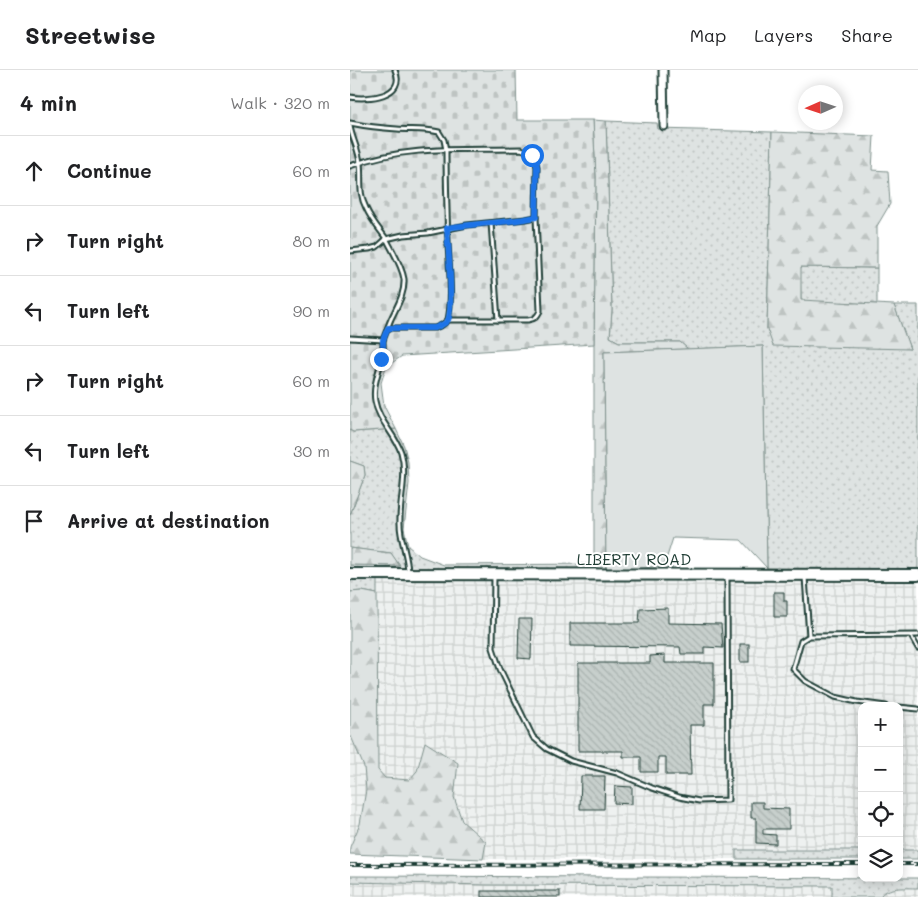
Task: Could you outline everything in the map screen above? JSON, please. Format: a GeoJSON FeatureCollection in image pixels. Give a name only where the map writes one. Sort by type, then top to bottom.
{"type":"FeatureCollection","features":[{"type":"Feature","properties":{"kind":"street"},"geometry":{"type":"LineString","coordinates":[[663,70],[664,126]]}},
{"type":"Feature","properties":{"kind":"street","name":"LIBERTY ROAD"},"geometry":{"type":"LineString","coordinates":[[350,574],[918,575]]}},
{"type":"Feature","properties":{"kind":"lane"},"geometry":{"type":"LineString","coordinates":[[350,97],[374,98],[390,91],[395,87],[397,81],[395,70]]}},
{"type":"Feature","properties":{"kind":"lane"},"geometry":{"type":"LineString","coordinates":[[408,574],[400,526],[404,468],[394,436],[379,413],[374,392],[383,353],[383,340],[401,298],[404,279],[402,270],[386,239],[375,224],[362,199],[360,190],[360,162],[351,134],[350,124],[440,132],[444,140],[446,150],[450,291],[448,320]]}},
{"type":"Feature","properties":{"kind":"lane"},"geometry":{"type":"LineString","coordinates":[[350,166],[371,158],[426,150],[521,149],[528,152],[536,160],[536,217],[540,310],[538,316],[528,320],[448,320],[435,328],[388,328]]}},
{"type":"Feature","properties":{"kind":"lane"},"geometry":{"type":"LineString","coordinates":[[350,251],[377,247],[386,239],[404,235],[536,217]]}},
{"type":"Feature","properties":{"kind":"lane"},"geometry":{"type":"LineString","coordinates":[[490,223],[498,320]]}},
{"type":"Feature","properties":{"kind":"lane"},"geometry":{"type":"LineString","coordinates":[[350,338],[383,340]]}},
{"type":"Feature","properties":{"kind":"lane"},"geometry":{"type":"LineString","coordinates":[[494,574],[493,648],[500,669],[533,737],[547,749],[570,761],[617,773],[652,788],[679,797],[700,801],[728,800],[727,574]]}},
{"type":"Feature","properties":{"kind":"lane"},"geometry":{"type":"LineString","coordinates":[[805,574],[809,636]]}},
{"type":"Feature","properties":{"kind":"lane"},"geometry":{"type":"LineString","coordinates":[[858,702],[835,697],[805,681],[793,669],[801,641],[809,636],[918,635]]}},
{"type":"Feature","properties":{"kind":"lane"},"geometry":{"type":"LineString","coordinates":[[910,636],[918,648]]}},
{"type":"Feature","properties":{"kind":"lane"},"geometry":{"type":"LineString","coordinates":[[903,707],[918,709]]}},
{"type":"Feature","properties":{"kind":"shaded area"},"geometry":{"type":"Polygon","coordinates":[[[377,578],[918,579],[918,850],[903,850],[903,702],[858,702],[858,850],[736,850],[736,859],[483,859],[486,842],[462,821],[454,797],[457,763],[417,771],[409,780],[385,778],[378,770],[377,578]]]}},
{"type":"Feature","properties":{"kind":"shaded area"},"geometry":{"type":"Polygon","coordinates":[[[350,734],[364,767],[366,790],[360,824],[350,847],[350,734]]]}},
{"type":"Feature","properties":{"kind":"shaded area"},"geometry":{"type":"Polygon","coordinates":[[[350,882],[488,885],[832,886],[832,897],[350,897],[350,882]]]}},
{"type":"Feature","properties":{"kind":"shaded area"},"geometry":{"type":"Polygon","coordinates":[[[899,888],[918,888],[918,897],[879,897],[883,892],[899,888]]]}},
{"type":"Feature","properties":{"kind":"green space"},"geometry":{"type":"Polygon","coordinates":[[[350,70],[516,70],[517,120],[593,120],[596,177],[594,344],[402,356],[386,367],[381,383],[384,406],[396,429],[353,432],[350,430],[350,70]]]}},
{"type":"Feature","properties":{"kind":"green space"},"geometry":{"type":"Polygon","coordinates":[[[593,120],[606,121],[612,310],[610,337],[619,342],[680,342],[688,349],[604,352],[606,564],[594,564],[596,177],[593,120]]]}},
{"type":"Feature","properties":{"kind":"green space"},"geometry":{"type":"Polygon","coordinates":[[[606,121],[657,123],[658,129],[772,132],[767,329],[910,349],[894,305],[918,305],[918,570],[767,568],[763,346],[688,349],[680,342],[619,342],[610,337],[612,310],[606,121]]]}},
{"type":"Feature","properties":{"kind":"green space"},"geometry":{"type":"Polygon","coordinates":[[[772,132],[874,136],[872,170],[888,171],[890,204],[877,226],[877,268],[801,267],[801,300],[894,305],[910,349],[773,346],[767,329],[772,132]]]}},
{"type":"Feature","properties":{"kind":"green space"},"geometry":{"type":"Polygon","coordinates":[[[800,267],[877,268],[877,304],[801,301],[800,267]]]}},
{"type":"Feature","properties":{"kind":"green space"},"geometry":{"type":"Polygon","coordinates":[[[763,346],[767,568],[741,540],[673,538],[664,566],[606,571],[604,352],[763,346]]]}},
{"type":"Feature","properties":{"kind":"green space"},"geometry":{"type":"Polygon","coordinates":[[[396,429],[404,446],[408,462],[409,483],[404,528],[408,546],[420,556],[444,565],[606,564],[606,571],[350,570],[350,565],[399,566],[391,553],[350,548],[350,515],[365,475],[364,466],[350,461],[350,430],[353,432],[396,429]]]}},
{"type":"Feature","properties":{"kind":"green space"},"geometry":{"type":"Polygon","coordinates":[[[350,461],[364,466],[365,475],[350,515],[350,461]]]}},
{"type":"Feature","properties":{"kind":"green space"},"geometry":{"type":"Polygon","coordinates":[[[350,548],[391,553],[400,566],[350,565],[350,548]]]}},
{"type":"Feature","properties":{"kind":"green space"},"geometry":{"type":"Polygon","coordinates":[[[377,578],[377,594],[362,591],[350,592],[350,579],[377,578]]]}},
{"type":"Feature","properties":{"kind":"green space"},"geometry":{"type":"Polygon","coordinates":[[[362,591],[377,594],[378,770],[385,778],[409,780],[417,771],[425,742],[458,763],[454,797],[462,821],[486,842],[483,859],[350,854],[350,847],[360,824],[366,790],[364,767],[350,734],[350,592],[362,591]]]}},
{"type":"Feature","properties":{"kind":"green space"},"geometry":{"type":"Polygon","coordinates":[[[736,850],[858,850],[858,859],[736,859],[736,850]]]}},
{"type":"Feature","properties":{"kind":"green space"},"geometry":{"type":"Polygon","coordinates":[[[903,850],[918,850],[918,859],[903,859],[903,850]]]}},
{"type":"Feature","properties":{"kind":"green space"},"geometry":{"type":"Polygon","coordinates":[[[350,876],[858,878],[858,882],[903,882],[903,878],[918,878],[918,888],[892,889],[879,897],[832,897],[832,886],[488,885],[350,882],[350,876]]]}},
{"type":"Feature","properties":{"kind":"building"},"geometry":{"type":"Polygon","coordinates":[[[774,592],[784,592],[784,601],[787,601],[787,617],[774,617],[774,592]]]}},
{"type":"Feature","properties":{"kind":"building"},"geometry":{"type":"Polygon","coordinates":[[[668,608],[668,623],[721,624],[723,648],[704,647],[704,654],[681,654],[680,647],[570,646],[570,623],[639,623],[640,609],[668,608]]]}},
{"type":"Feature","properties":{"kind":"building"},"geometry":{"type":"Polygon","coordinates":[[[519,619],[532,619],[531,659],[518,658],[519,619]]]}},
{"type":"Feature","properties":{"kind":"building"},"geometry":{"type":"Polygon","coordinates":[[[740,644],[749,644],[749,662],[740,662],[740,644]]]}},
{"type":"Feature","properties":{"kind":"building"},"geometry":{"type":"Polygon","coordinates":[[[665,655],[665,663],[714,663],[714,704],[704,704],[704,725],[690,725],[691,775],[666,775],[666,757],[658,757],[658,772],[641,772],[641,757],[623,757],[623,751],[578,751],[578,663],[650,663],[650,656],[665,655]]]}},
{"type":"Feature","properties":{"kind":"building"},"geometry":{"type":"Polygon","coordinates":[[[581,776],[605,776],[604,809],[580,809],[581,776]]]}},
{"type":"Feature","properties":{"kind":"building"},"geometry":{"type":"Polygon","coordinates":[[[615,786],[632,787],[632,804],[614,803],[615,786]]]}},
{"type":"Feature","properties":{"kind":"building"},"geometry":{"type":"Polygon","coordinates":[[[751,802],[763,802],[763,808],[789,809],[789,829],[763,829],[763,834],[776,835],[776,844],[756,843],[756,818],[751,818],[751,802]]]}},
{"type":"Feature","properties":{"kind":"building"},"geometry":{"type":"Polygon","coordinates":[[[481,891],[560,891],[560,897],[481,897],[481,891]]]}},
{"type":"Feature","properties":{"kind":"railway"},"geometry":{"type":"LineString","coordinates":[[350,865],[858,864]]}},
{"type":"Feature","properties":{"kind":"railway"},"geometry":{"type":"LineString","coordinates":[[903,864],[918,864]]}},
{"type":"Feature","properties":{"kind":"route"},"geometry":{"type":"LineString","coordinates":[[381,359],[383,340],[388,328],[435,328],[448,320],[450,291],[447,228],[536,217],[537,167],[536,160],[532,155]]}}]}
